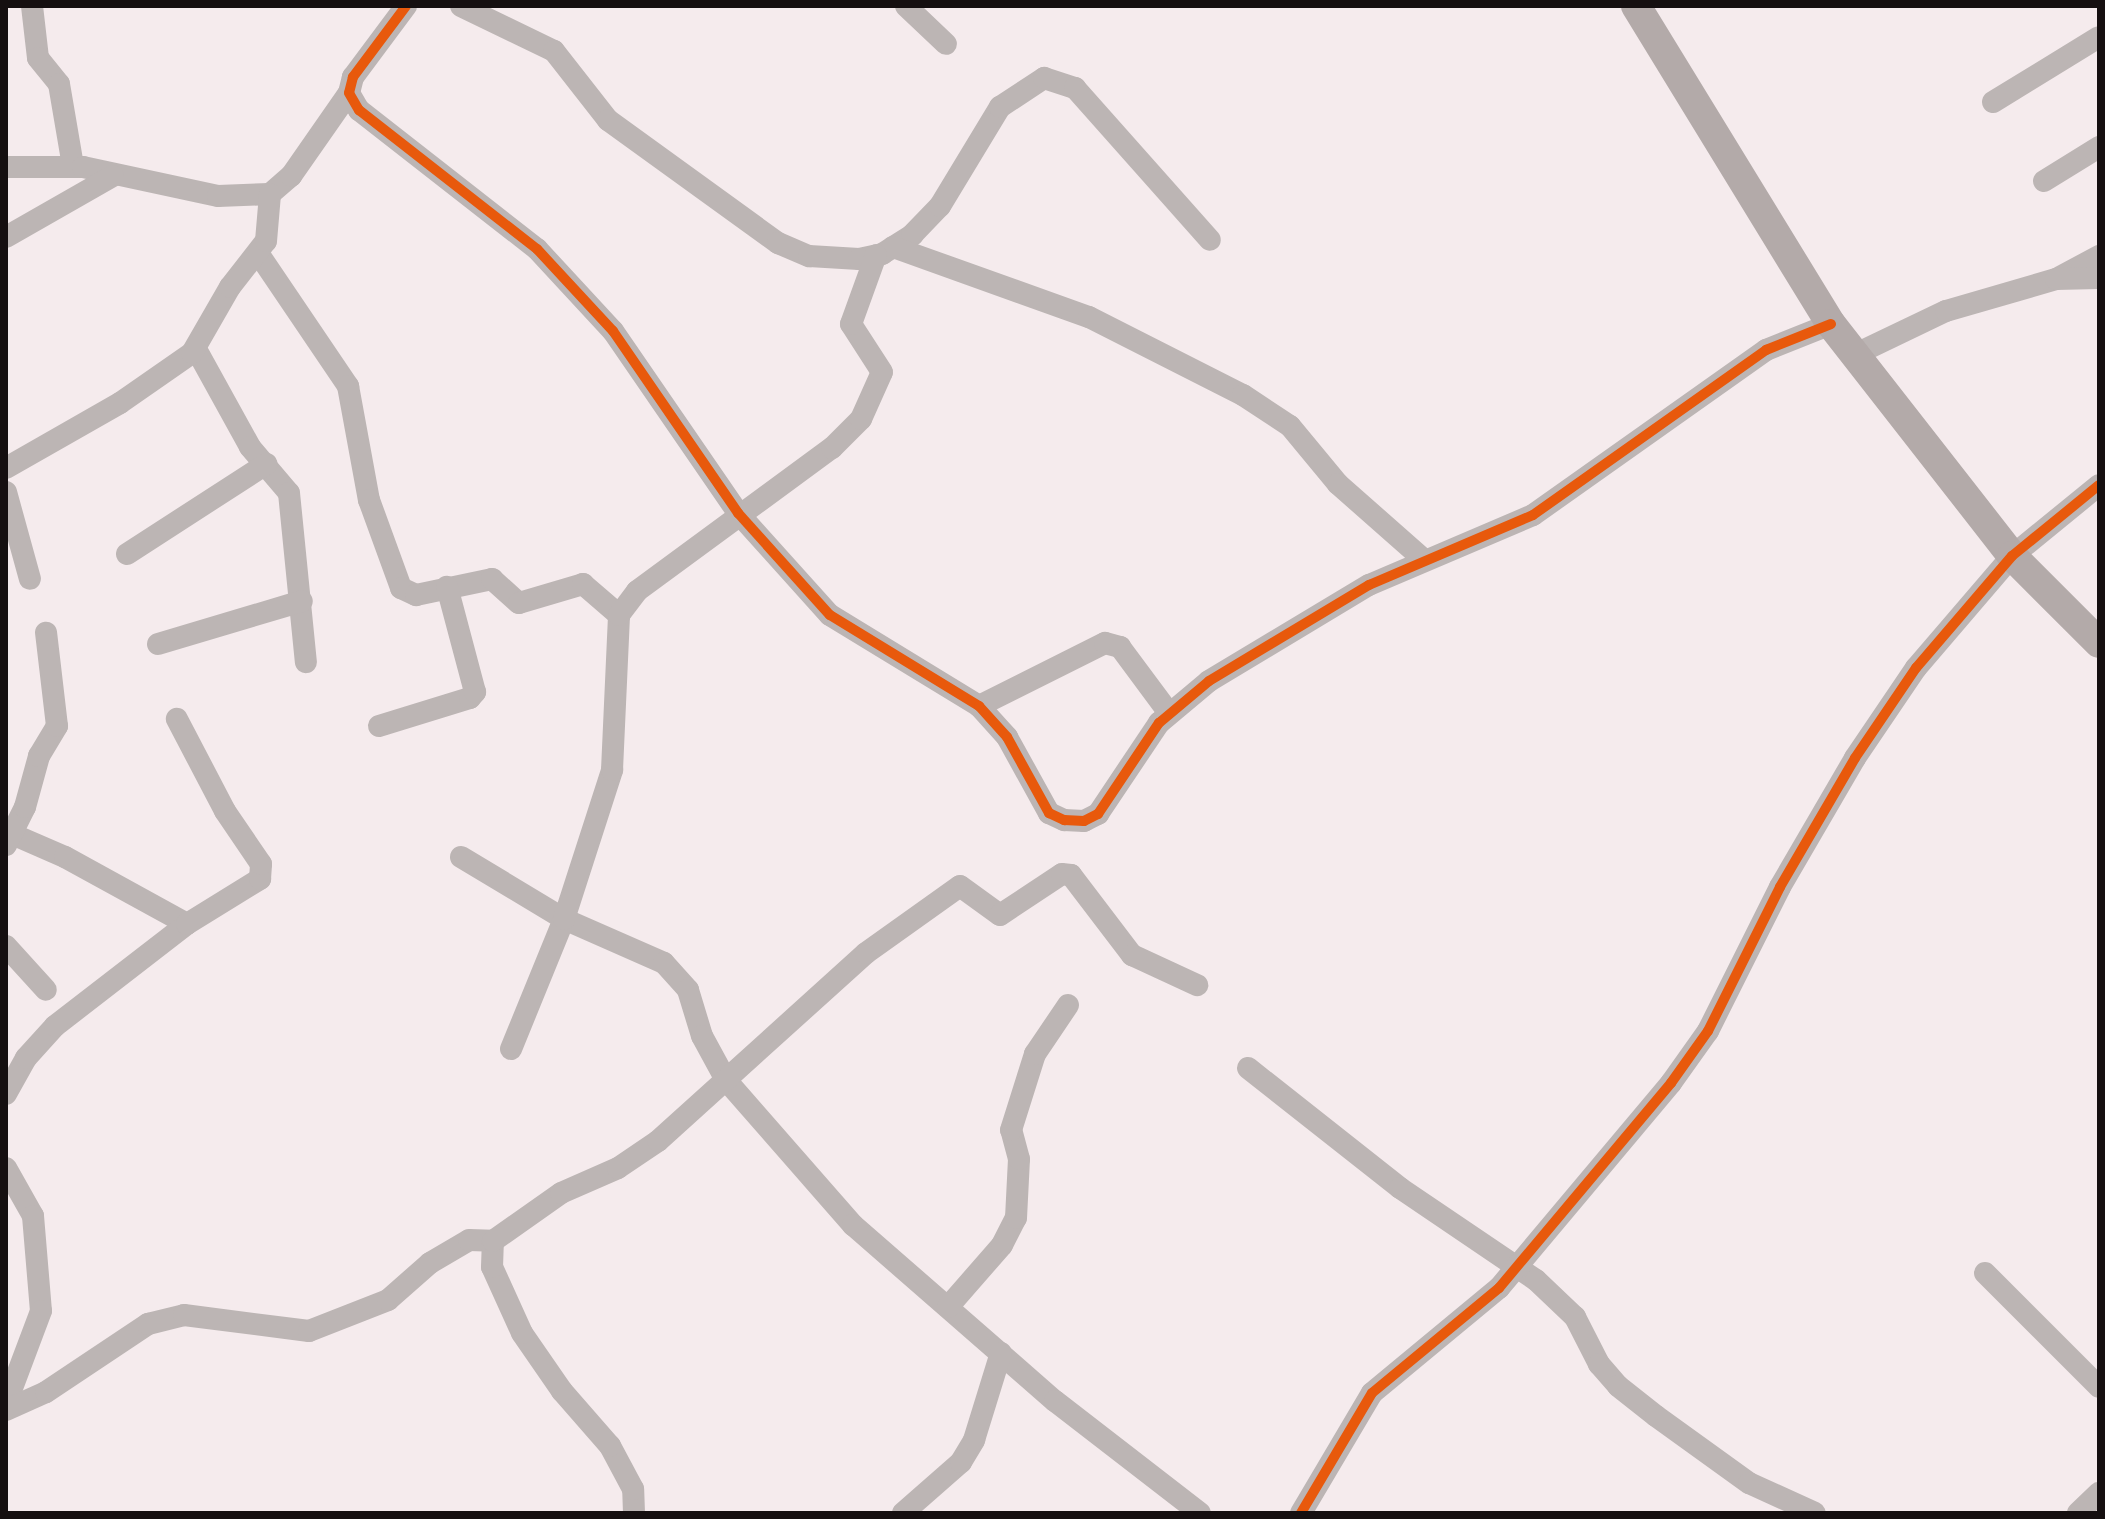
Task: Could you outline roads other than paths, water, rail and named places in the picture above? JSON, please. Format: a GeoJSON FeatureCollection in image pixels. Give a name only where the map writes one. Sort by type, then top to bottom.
{"type":"FeatureCollection","features":[{"type":"Feature","properties":{"kind":"street"},"geometry":{"type":"LineString","coordinates":[[32,6],[38,58],[59,84],[73,166]]}},
{"type":"Feature","properties":{"kind":"street"},"geometry":{"type":"LineString","coordinates":[[6,167],[73,166],[218,196],[270,194],[291,176],[349,93],[353,77],[406,6]]}},
{"type":"Feature","properties":{"kind":"street"},"geometry":{"type":"LineString","coordinates":[[461,6],[554,51],[608,120],[778,243],[809,256],[885,251],[1089,317],[1243,395],[1290,426],[1338,484],[1423,559]]}},
{"type":"Feature","properties":{"kind":"street"},"geometry":{"type":"LineString","coordinates":[[906,6],[946,44]]}},
{"type":"Feature","properties":{"kind":"street"},"geometry":{"type":"LineString","coordinates":[[1636,6],[1831,324],[2012,556],[2099,643]]}},
{"type":"Feature","properties":{"kind":"street"},"geometry":{"type":"LineString","coordinates":[[1993,102],[2099,37]]}},
{"type":"Feature","properties":{"kind":"street"},"geometry":{"type":"LineString","coordinates":[[511,1049],[564,919],[612,770],[619,615],[637,591],[738,513],[832,448],[861,419],[882,372],[851,324],[885,251],[940,206],[1000,107],[1044,78],[1075,88],[1210,240]]}},
{"type":"Feature","properties":{"kind":"street"},"geometry":{"type":"LineString","coordinates":[[349,93],[359,110],[537,249],[613,331],[738,513],[830,615],[979,706],[1007,737],[1049,813],[1084,821],[1098,814],[1169,713],[1209,681],[1340,601],[1423,559],[1533,515],[1766,350],[1831,324]]}},
{"type":"Feature","properties":{"kind":"street"},"geometry":{"type":"LineString","coordinates":[[2044,181],[2099,147]]}},
{"type":"Feature","properties":{"kind":"street"},"geometry":{"type":"LineString","coordinates":[[6,237],[113,176]]}},
{"type":"Feature","properties":{"kind":"street"},"geometry":{"type":"LineString","coordinates":[[6,468],[120,403],[196,349],[230,287],[258,253],[270,232],[270,194]]}},
{"type":"Feature","properties":{"kind":"street"},"geometry":{"type":"LineString","coordinates":[[258,253],[348,386],[369,500],[396,581],[416,595],[492,579],[519,603],[583,584],[619,615]]}},
{"type":"Feature","properties":{"kind":"street"},"geometry":{"type":"LineString","coordinates":[[1854,355],[1946,311],[2056,279],[2099,256]]}},
{"type":"Feature","properties":{"kind":"street"},"geometry":{"type":"LineString","coordinates":[[2056,279],[2099,278]]}},
{"type":"Feature","properties":{"kind":"street"},"geometry":{"type":"LineString","coordinates":[[196,349],[250,447],[289,493],[306,662]]}},
{"type":"Feature","properties":{"kind":"street"},"geometry":{"type":"LineString","coordinates":[[127,554],[266,464]]}},
{"type":"Feature","properties":{"kind":"street"},"geometry":{"type":"LineString","coordinates":[[1301,1513],[1372,1393],[1476,1309],[1519,1265],[1708,1031],[1780,887],[1869,737],[1916,668],[2012,556],[2099,485]]}},
{"type":"Feature","properties":{"kind":"street"},"geometry":{"type":"LineString","coordinates":[[6,492],[30,579]]}},
{"type":"Feature","properties":{"kind":"street"},"geometry":{"type":"LineString","coordinates":[[379,726],[470,698],[475,692],[447,587]]}},
{"type":"Feature","properties":{"kind":"street"},"geometry":{"type":"LineString","coordinates":[[158,644],[302,601]]}},
{"type":"Feature","properties":{"kind":"street"},"geometry":{"type":"LineString","coordinates":[[46,633],[57,726],[39,756],[9,840],[65,857],[187,924]]}},
{"type":"Feature","properties":{"kind":"street"},"geometry":{"type":"LineString","coordinates":[[979,706],[1105,643],[1120,647],[1169,713]]}},
{"type":"Feature","properties":{"kind":"street"},"geometry":{"type":"LineString","coordinates":[[6,1094],[47,1033],[187,924],[252,885],[263,872],[177,719]]}},
{"type":"Feature","properties":{"kind":"street"},"geometry":{"type":"LineString","coordinates":[[461,857],[564,919],[643,951],[681,979],[726,1080],[853,1225],[1001,1353],[1200,1513]]}},
{"type":"Feature","properties":{"kind":"street"},"geometry":{"type":"LineString","coordinates":[[6,1410],[46,1392],[148,1324],[184,1315],[309,1331],[388,1300],[430,1263],[469,1240],[493,1241],[561,1193],[618,1168],[644,1150],[698,1110],[726,1080],[866,953],[960,886],[1000,915],[1062,874],[1071,875],[1132,955],[1197,985]]}},
{"type":"Feature","properties":{"kind":"street"},"geometry":{"type":"LineString","coordinates":[[6,946],[46,990]]}},
{"type":"Feature","properties":{"kind":"street"},"geometry":{"type":"LineString","coordinates":[[948,1307],[1002,1245],[1016,1218],[1019,1159],[1011,1130],[1035,1054],[1068,1005]]}},
{"type":"Feature","properties":{"kind":"street"},"geometry":{"type":"LineString","coordinates":[[1248,1068],[1400,1188],[1519,1265],[1575,1317],[1599,1364],[1618,1386],[1749,1483],[1815,1513]]}},
{"type":"Feature","properties":{"kind":"street"},"geometry":{"type":"LineString","coordinates":[[6,1168],[33,1216],[41,1311],[6,1404]]}},
{"type":"Feature","properties":{"kind":"street"},"geometry":{"type":"LineString","coordinates":[[493,1241],[492,1267],[522,1333],[562,1391],[610,1446],[633,1489],[634,1513]]}},
{"type":"Feature","properties":{"kind":"street"},"geometry":{"type":"LineString","coordinates":[[1985,1273],[2099,1387]]}},
{"type":"Feature","properties":{"kind":"street"},"geometry":{"type":"LineString","coordinates":[[903,1513],[961,1462],[974,1440],[1001,1353]]}},
{"type":"Feature","properties":{"kind":"street"},"geometry":{"type":"LineString","coordinates":[[2078,1513],[2099,1493]]}}]}
